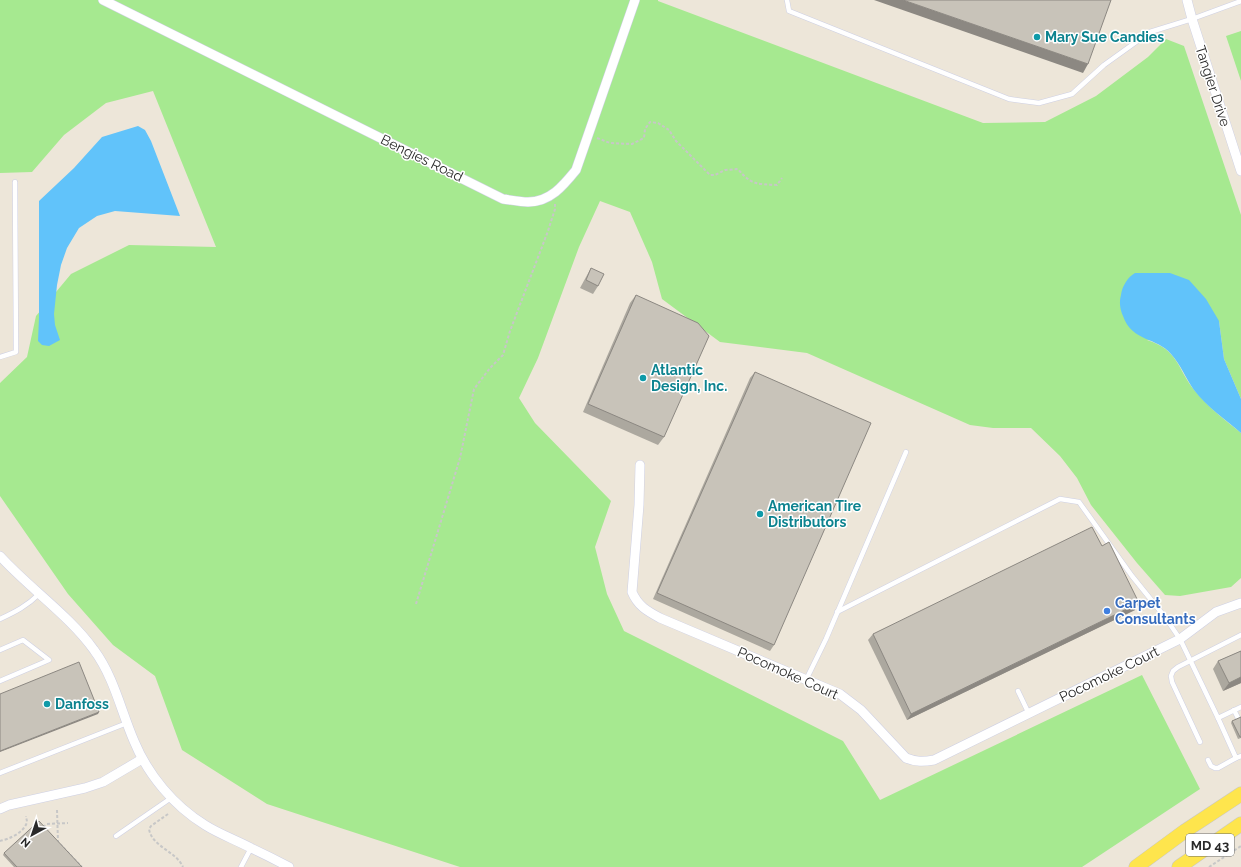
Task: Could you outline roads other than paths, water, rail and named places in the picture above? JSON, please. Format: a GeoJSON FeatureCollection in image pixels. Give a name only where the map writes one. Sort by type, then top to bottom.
{"type":"FeatureCollection","features":[{"type":"Feature","properties":{"kind":"main road","name":"MD 43"},"geometry":{"type":"LineString","coordinates":[[1136,867],[1192,826],[1241,794]]}},
{"type":"Feature","properties":{"kind":"main road","name":"MD 43"},"geometry":{"type":"LineString","coordinates":[[1179,867],[1241,824]]}},
{"type":"Feature","properties":{"kind":"street","name":"Bengies Road"},"geometry":{"type":"LineString","coordinates":[[103,0],[503,199],[530,202],[553,195],[564,185],[576,170],[636,0]]}},
{"type":"Feature","properties":{"kind":"street","name":"Tangier Drive"},"geometry":{"type":"LineString","coordinates":[[1187,0],[1192,20],[1241,171]]}},
{"type":"Feature","properties":{"kind":"street","name":"Pocomoke Court"},"geometry":{"type":"LineString","coordinates":[[640,465],[639,505],[632,592],[636,601],[641,607],[660,618],[840,694],[861,710],[906,758],[915,762],[934,760],[1029,714],[1180,639],[1216,612],[1241,603]]}},
{"type":"Feature","properties":{"kind":"street"},"geometry":{"type":"LineString","coordinates":[[0,556],[72,624],[94,650],[111,680],[142,759],[150,772],[171,798],[206,826],[289,867]]}},
{"type":"Feature","properties":{"kind":"street"},"geometry":{"type":"LineString","coordinates":[[0,809],[102,782],[142,759]]}},
{"type":"Feature","properties":{"kind":"lane"},"geometry":{"type":"LineString","coordinates":[[787,0],[789,12],[1009,99],[1040,103],[1072,94],[1104,65],[1150,32],[1192,20],[1241,1]]}},
{"type":"Feature","properties":{"kind":"lane"},"geometry":{"type":"LineString","coordinates":[[0,357],[16,352],[15,182]]}},
{"type":"Feature","properties":{"kind":"lane"},"geometry":{"type":"LineString","coordinates":[[806,680],[906,452]]}},
{"type":"Feature","properties":{"kind":"lane"},"geometry":{"type":"LineString","coordinates":[[837,612],[1060,499],[1079,502],[1132,576],[1180,639],[1218,718],[1239,757],[1218,768],[1211,766],[1208,760]]}},
{"type":"Feature","properties":{"kind":"lane"},"geometry":{"type":"LineString","coordinates":[[0,619],[21,609],[39,594]]}},
{"type":"Feature","properties":{"kind":"lane"},"geometry":{"type":"LineString","coordinates":[[1200,742],[1172,682],[1171,676],[1173,671],[1190,660],[1241,635]]}},
{"type":"Feature","properties":{"kind":"lane"},"geometry":{"type":"LineString","coordinates":[[0,650],[23,640],[48,660],[0,680]]}},
{"type":"Feature","properties":{"kind":"lane"},"geometry":{"type":"LineString","coordinates":[[1018,691],[1029,714]]}},
{"type":"Feature","properties":{"kind":"lane"},"geometry":{"type":"LineString","coordinates":[[1218,718],[1241,707]]}},
{"type":"Feature","properties":{"kind":"lane"},"geometry":{"type":"LineString","coordinates":[[1234,710],[1239,720]]}},
{"type":"Feature","properties":{"kind":"lane"},"geometry":{"type":"LineString","coordinates":[[0,773],[127,723]]}},
{"type":"Feature","properties":{"kind":"lane"},"geometry":{"type":"LineString","coordinates":[[116,836],[171,798]]}},
{"type":"Feature","properties":{"kind":"lane"},"geometry":{"type":"LineString","coordinates":[[241,867],[251,848]]}},
{"type":"Feature","properties":{"kind":"water"},"geometry":{"type":"Polygon","coordinates":[[[138,126],[145,130],[151,141],[180,216],[115,211],[97,216],[79,228],[67,248],[61,265],[57,285],[54,314],[55,325],[60,340],[49,346],[42,345],[38,341],[39,201],[74,168],[102,137],[138,126]]]}},
{"type":"Feature","properties":{"kind":"water"},"geometry":{"type":"Polygon","coordinates":[[[1135,273],[1170,273],[1189,280],[1206,299],[1219,321],[1224,359],[1241,399],[1241,433],[1199,396],[1171,354],[1159,345],[1132,331],[1127,324],[1121,311],[1120,298],[1126,282],[1135,273]]]}},
{"type":"Feature","properties":{"kind":"place","name":"Mary Sue Candies"},"geometry":{"type":"Point","coordinates":[1037,37]}},
{"type":"Feature","properties":{"kind":"place","name":"Atlantic Design, Inc."},"geometry":{"type":"Point","coordinates":[643,378]}},
{"type":"Feature","properties":{"kind":"place","name":"American Tire Distributors"},"geometry":{"type":"Point","coordinates":[760,514]}},
{"type":"Feature","properties":{"kind":"place","name":"Carpet Consultants"},"geometry":{"type":"Point","coordinates":[1107,611]}},
{"type":"Feature","properties":{"kind":"place","name":"Danfoss"},"geometry":{"type":"Point","coordinates":[47,704]}}]}
